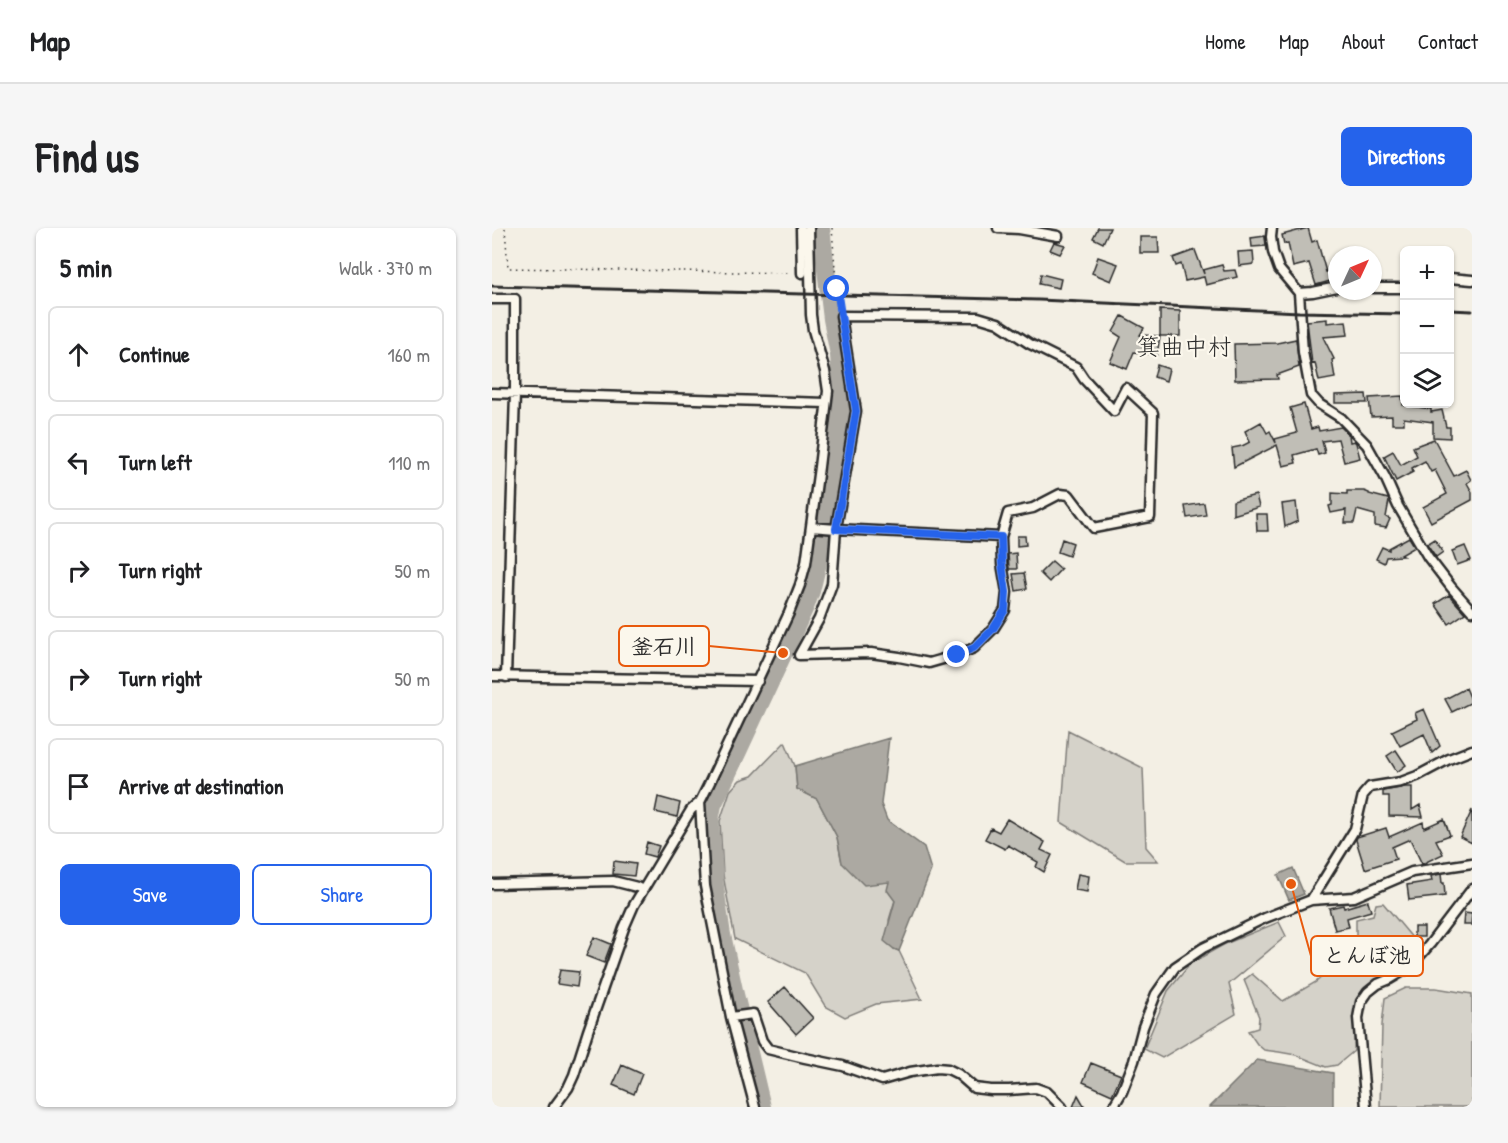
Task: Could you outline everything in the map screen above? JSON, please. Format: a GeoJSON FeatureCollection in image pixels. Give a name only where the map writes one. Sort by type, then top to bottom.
{"type":"FeatureCollection","features":[{"type":"Feature","properties":{"kind":"street"},"geometry":{"type":"LineString","coordinates":[[801,228],[802,273]]}},
{"type":"Feature","properties":{"kind":"street"},"geometry":{"type":"LineString","coordinates":[[554,1107],[568,1088],[574,1075],[634,905],[691,810],[700,802],[789,614],[800,585],[814,527],[828,391],[811,315],[809,228]]}},
{"type":"Feature","properties":{"kind":"street"},"geometry":{"type":"LineString","coordinates":[[998,228],[1058,236]]}},
{"type":"Feature","properties":{"kind":"street"},"geometry":{"type":"LineString","coordinates":[[1272,228],[1273,252],[1279,269],[1299,293],[1303,352],[1311,395],[1341,418],[1368,445],[1398,506],[1428,557],[1472,611]]}},
{"type":"Feature","properties":{"kind":"street"},"geometry":{"type":"LineString","coordinates":[[1454,278],[1472,280]]}},
{"type":"Feature","properties":{"kind":"street"},"geometry":{"type":"LineString","coordinates":[[1382,288],[1400,288]]}},
{"type":"Feature","properties":{"kind":"street"},"geometry":{"type":"LineString","coordinates":[[1299,293],[1328,289]]}},
{"type":"Feature","properties":{"kind":"street"},"geometry":{"type":"LineString","coordinates":[[492,299],[515,299],[515,394],[506,677]]}},
{"type":"Feature","properties":{"kind":"street"},"geometry":{"type":"LineString","coordinates":[[841,316],[978,317],[998,323],[1030,344],[1076,367],[1084,380],[1113,411],[1126,388],[1153,413],[1150,517],[1094,528],[1069,495],[1060,494],[1033,508],[1008,513],[1001,537],[1006,592],[1005,610],[993,629],[974,648],[957,655],[929,663],[871,653],[799,655],[819,619],[832,584],[834,529],[856,411],[841,316]]}},
{"type":"Feature","properties":{"kind":"street"},"geometry":{"type":"LineString","coordinates":[[492,393],[826,403]]}},
{"type":"Feature","properties":{"kind":"street"},"geometry":{"type":"LineString","coordinates":[[814,527],[1001,537]]}},
{"type":"Feature","properties":{"kind":"street"},"geometry":{"type":"LineString","coordinates":[[492,676],[758,681]]}},
{"type":"Feature","properties":{"kind":"street"},"geometry":{"type":"LineString","coordinates":[[1311,900],[1355,829],[1363,795],[1370,787],[1417,777],[1449,759],[1472,750]]}},
{"type":"Feature","properties":{"kind":"street"},"geometry":{"type":"LineString","coordinates":[[700,802],[705,886],[731,1017],[755,1107]]}},
{"type":"Feature","properties":{"kind":"street"},"geometry":{"type":"LineString","coordinates":[[1113,1107],[1122,1092],[1134,1061],[1155,994],[1175,967],[1203,948],[1265,918],[1311,900],[1354,897],[1412,872],[1472,863]]}},
{"type":"Feature","properties":{"kind":"street"},"geometry":{"type":"LineString","coordinates":[[492,884],[613,881],[643,890]]}},
{"type":"Feature","properties":{"kind":"street"},"geometry":{"type":"LineString","coordinates":[[1366,1107],[1358,1018],[1361,1002],[1378,984],[1410,967],[1472,889]]}},
{"type":"Feature","properties":{"kind":"street"},"geometry":{"type":"LineString","coordinates":[[731,1017],[753,1014],[762,1041],[768,1049],[843,1065],[870,1077],[882,1080],[910,1072],[937,1068],[948,1069],[958,1074],[974,1088],[991,1090],[1036,1088],[1047,1092],[1062,1107]]}},
{"type":"Feature","properties":{"kind":"path"},"geometry":{"type":"LineString","coordinates":[[505,228],[508,268],[802,273]]}},
{"type":"Feature","properties":{"kind":"path"},"geometry":{"type":"LineString","coordinates":[[832,228],[837,295],[841,316]]}},
{"type":"Feature","properties":{"kind":"shaded area"},"geometry":{"type":"Polygon","coordinates":[[[1068,730],[1143,768],[1146,847],[1158,861],[1125,861],[1061,822],[1068,730]]]}},
{"type":"Feature","properties":{"kind":"shaded area"},"geometry":{"type":"Polygon","coordinates":[[[889,738],[881,804],[887,820],[924,847],[931,870],[899,951],[884,941],[895,901],[887,890],[889,882],[864,885],[842,863],[837,837],[817,799],[797,789],[795,766],[889,738]]]}},
{"type":"Feature","properties":{"kind":"shaded area"},"geometry":{"type":"Polygon","coordinates":[[[785,742],[795,766],[797,789],[817,799],[837,837],[842,863],[889,882],[895,900],[889,920],[894,949],[899,951],[922,999],[876,1004],[845,1017],[825,1006],[805,973],[735,939],[723,875],[720,821],[730,791],[740,780],[752,776],[785,742]]]}},
{"type":"Feature","properties":{"kind":"shaded area"},"geometry":{"type":"Polygon","coordinates":[[[1293,868],[1304,894],[1289,900],[1278,875],[1293,868]]]}},
{"type":"Feature","properties":{"kind":"shaded area"},"geometry":{"type":"Polygon","coordinates":[[[1383,903],[1414,940],[1411,955],[1399,967],[1366,989],[1355,1010],[1354,1051],[1337,1065],[1326,1067],[1296,1055],[1264,1050],[1248,1031],[1258,1028],[1259,1017],[1244,980],[1252,974],[1283,1001],[1316,982],[1356,948],[1356,919],[1373,915],[1376,904],[1383,903]]]}},
{"type":"Feature","properties":{"kind":"shaded area"},"geometry":{"type":"Polygon","coordinates":[[[1279,922],[1286,936],[1229,984],[1236,1014],[1162,1058],[1144,1049],[1168,991],[1191,963],[1225,944],[1279,922]]]}},
{"type":"Feature","properties":{"kind":"shaded area"},"geometry":{"type":"Polygon","coordinates":[[[1406,988],[1436,988],[1472,994],[1472,1107],[1380,1107],[1385,998],[1406,988]]]}},
{"type":"Feature","properties":{"kind":"shaded area"},"geometry":{"type":"Polygon","coordinates":[[[1257,1060],[1333,1073],[1333,1107],[1210,1107],[1257,1060]]]}},
{"type":"Feature","properties":{"kind":"building"},"geometry":{"type":"Polygon","coordinates":[[[1098,228],[1110,228],[1103,243],[1093,238],[1098,228]]]}},
{"type":"Feature","properties":{"kind":"building"},"geometry":{"type":"Polygon","coordinates":[[[1308,228],[1312,242],[1317,240],[1326,272],[1328,271],[1328,282],[1316,285],[1309,263],[1293,267],[1288,243],[1284,244],[1282,235],[1308,228]]]}},
{"type":"Feature","properties":{"kind":"building"},"geometry":{"type":"Polygon","coordinates":[[[1265,236],[1266,246],[1252,247],[1251,238],[1265,236]]]}},
{"type":"Feature","properties":{"kind":"building"},"geometry":{"type":"Polygon","coordinates":[[[1140,237],[1158,237],[1159,253],[1140,253],[1140,237]]]}},
{"type":"Feature","properties":{"kind":"building"},"geometry":{"type":"Polygon","coordinates":[[[1054,242],[1065,245],[1060,254],[1050,250],[1054,242]]]}},
{"type":"Feature","properties":{"kind":"building"},"geometry":{"type":"Polygon","coordinates":[[[1195,250],[1204,274],[1203,270],[1222,265],[1224,271],[1235,270],[1237,277],[1206,285],[1204,277],[1185,281],[1181,264],[1176,266],[1173,258],[1195,250]]]}},
{"type":"Feature","properties":{"kind":"building"},"geometry":{"type":"Polygon","coordinates":[[[1253,251],[1254,264],[1239,266],[1238,252],[1253,251]]]}},
{"type":"Feature","properties":{"kind":"building"},"geometry":{"type":"Polygon","coordinates":[[[1098,257],[1118,264],[1111,281],[1092,273],[1098,257]]]}},
{"type":"Feature","properties":{"kind":"building"},"geometry":{"type":"Polygon","coordinates":[[[1041,274],[1061,279],[1059,288],[1039,284],[1041,274]]]}},
{"type":"Feature","properties":{"kind":"building"},"geometry":{"type":"Polygon","coordinates":[[[1160,310],[1180,311],[1180,336],[1160,336],[1160,310]]]}},
{"type":"Feature","properties":{"kind":"building"},"geometry":{"type":"Polygon","coordinates":[[[1122,316],[1144,328],[1140,335],[1160,336],[1157,355],[1134,352],[1127,369],[1110,362],[1121,337],[1113,332],[1122,316]]]}},
{"type":"Feature","properties":{"kind":"building"},"geometry":{"type":"Polygon","coordinates":[[[1327,319],[1327,323],[1346,321],[1348,335],[1323,337],[1334,359],[1332,360],[1335,378],[1319,381],[1315,363],[1312,364],[1307,321],[1327,319]]]}},
{"type":"Feature","properties":{"kind":"building"},"geometry":{"type":"Polygon","coordinates":[[[1296,339],[1299,367],[1277,375],[1278,379],[1235,380],[1234,344],[1277,343],[1296,339]]]}},
{"type":"Feature","properties":{"kind":"building"},"geometry":{"type":"Polygon","coordinates":[[[1157,365],[1169,369],[1166,381],[1154,377],[1157,365]]]}},
{"type":"Feature","properties":{"kind":"building"},"geometry":{"type":"Polygon","coordinates":[[[1366,394],[1367,403],[1335,403],[1335,395],[1366,394]]]}},
{"type":"Feature","properties":{"kind":"building"},"geometry":{"type":"Polygon","coordinates":[[[1400,396],[1400,408],[1424,408],[1431,409],[1431,412],[1442,410],[1446,427],[1450,427],[1450,438],[1433,437],[1433,422],[1404,418],[1404,424],[1392,424],[1392,416],[1371,417],[1369,398],[1400,396]]]}},
{"type":"Feature","properties":{"kind":"building"},"geometry":{"type":"Polygon","coordinates":[[[1304,404],[1311,429],[1318,427],[1319,431],[1341,427],[1349,435],[1350,442],[1356,443],[1360,458],[1344,462],[1338,439],[1322,441],[1325,453],[1318,455],[1316,449],[1294,455],[1296,463],[1283,466],[1277,445],[1234,467],[1232,448],[1250,442],[1245,431],[1261,422],[1267,433],[1270,431],[1276,443],[1275,439],[1297,433],[1290,408],[1304,404]]]}},
{"type":"Feature","properties":{"kind":"building"},"geometry":{"type":"Polygon","coordinates":[[[1434,439],[1454,476],[1466,470],[1471,480],[1467,483],[1472,492],[1472,500],[1431,522],[1423,507],[1447,494],[1435,470],[1431,472],[1425,461],[1412,468],[1413,472],[1396,481],[1384,456],[1393,451],[1401,465],[1417,456],[1413,447],[1434,439]]]}},
{"type":"Feature","properties":{"kind":"building"},"geometry":{"type":"Polygon","coordinates":[[[1347,491],[1364,491],[1388,499],[1386,517],[1390,519],[1386,528],[1375,526],[1375,515],[1357,510],[1354,523],[1345,523],[1346,510],[1331,513],[1329,506],[1332,505],[1332,493],[1347,494],[1347,491]]]}},
{"type":"Feature","properties":{"kind":"building"},"geometry":{"type":"Polygon","coordinates":[[[1256,495],[1259,507],[1233,515],[1233,501],[1256,495]]]}},
{"type":"Feature","properties":{"kind":"building"},"geometry":{"type":"Polygon","coordinates":[[[1296,502],[1298,521],[1285,527],[1282,504],[1296,502]]]}},
{"type":"Feature","properties":{"kind":"building"},"geometry":{"type":"Polygon","coordinates":[[[1204,503],[1206,515],[1187,518],[1185,506],[1204,503]]]}},
{"type":"Feature","properties":{"kind":"building"},"geometry":{"type":"Polygon","coordinates":[[[1256,514],[1267,514],[1268,531],[1257,531],[1256,514]]]}},
{"type":"Feature","properties":{"kind":"building"},"geometry":{"type":"Polygon","coordinates":[[[1017,536],[1025,536],[1026,545],[1017,546],[1017,536]]]}},
{"type":"Feature","properties":{"kind":"building"},"geometry":{"type":"Polygon","coordinates":[[[1409,537],[1415,547],[1401,555],[1403,556],[1386,557],[1384,563],[1376,559],[1382,547],[1389,550],[1409,537]]]}},
{"type":"Feature","properties":{"kind":"building"},"geometry":{"type":"Polygon","coordinates":[[[1062,539],[1073,543],[1069,556],[1058,552],[1062,539]]]}},
{"type":"Feature","properties":{"kind":"building"},"geometry":{"type":"Polygon","coordinates":[[[1435,539],[1443,552],[1436,557],[1427,544],[1435,539]]]}},
{"type":"Feature","properties":{"kind":"building"},"geometry":{"type":"Polygon","coordinates":[[[1465,546],[1471,560],[1457,565],[1452,551],[1465,546]]]}},
{"type":"Feature","properties":{"kind":"building"},"geometry":{"type":"Polygon","coordinates":[[[1016,553],[1017,569],[1009,569],[1008,554],[1016,553]]]}},
{"type":"Feature","properties":{"kind":"building"},"geometry":{"type":"Polygon","coordinates":[[[1052,561],[1061,569],[1049,582],[1040,573],[1052,561]]]}},
{"type":"Feature","properties":{"kind":"building"},"geometry":{"type":"Polygon","coordinates":[[[1024,573],[1027,589],[1016,591],[1013,574],[1024,573]]]}},
{"type":"Feature","properties":{"kind":"building"},"geometry":{"type":"Polygon","coordinates":[[[1449,595],[1465,613],[1449,624],[1435,604],[1449,595]]]}},
{"type":"Feature","properties":{"kind":"building"},"geometry":{"type":"Polygon","coordinates":[[[1466,688],[1472,702],[1452,712],[1445,699],[1466,688]]]}},
{"type":"Feature","properties":{"kind":"building"},"geometry":{"type":"Polygon","coordinates":[[[1424,709],[1440,746],[1432,753],[1424,734],[1400,746],[1392,731],[1417,719],[1415,713],[1424,709]]]}},
{"type":"Feature","properties":{"kind":"building"},"geometry":{"type":"Polygon","coordinates":[[[1396,750],[1406,765],[1397,772],[1387,756],[1396,750]]]}},
{"type":"Feature","properties":{"kind":"building"},"geometry":{"type":"Polygon","coordinates":[[[1412,787],[1412,810],[1420,805],[1423,817],[1389,816],[1389,796],[1383,796],[1383,791],[1412,787]]]}},
{"type":"Feature","properties":{"kind":"building"},"geometry":{"type":"Polygon","coordinates":[[[658,797],[680,803],[677,817],[655,812],[658,797]]]}},
{"type":"Feature","properties":{"kind":"building"},"geometry":{"type":"Polygon","coordinates":[[[1472,810],[1472,843],[1460,837],[1472,810]]]}},
{"type":"Feature","properties":{"kind":"building"},"geometry":{"type":"Polygon","coordinates":[[[1007,819],[1045,842],[1041,850],[1052,855],[1044,872],[1036,867],[1038,862],[1008,845],[1005,849],[985,839],[991,828],[999,832],[1007,819]]]}},
{"type":"Feature","properties":{"kind":"building"},"geometry":{"type":"Polygon","coordinates":[[[1444,819],[1450,835],[1436,840],[1443,854],[1422,864],[1410,839],[1392,847],[1396,859],[1365,869],[1357,837],[1386,828],[1389,837],[1423,822],[1424,828],[1444,819]]]}},
{"type":"Feature","properties":{"kind":"building"},"geometry":{"type":"Polygon","coordinates":[[[647,842],[659,846],[655,857],[644,854],[647,842]]]}},
{"type":"Feature","properties":{"kind":"building"},"geometry":{"type":"Polygon","coordinates":[[[614,861],[636,864],[634,876],[613,874],[614,861]]]}},
{"type":"Feature","properties":{"kind":"building"},"geometry":{"type":"Polygon","coordinates":[[[1078,874],[1089,876],[1087,892],[1075,890],[1078,874]]]}},
{"type":"Feature","properties":{"kind":"building"},"geometry":{"type":"Polygon","coordinates":[[[1441,874],[1445,896],[1409,900],[1407,885],[1432,881],[1431,876],[1441,874]]]}},
{"type":"Feature","properties":{"kind":"building"},"geometry":{"type":"Polygon","coordinates":[[[1368,901],[1371,911],[1347,918],[1349,927],[1335,930],[1329,908],[1343,905],[1344,908],[1368,901]]]}},
{"type":"Feature","properties":{"kind":"building"},"geometry":{"type":"Polygon","coordinates":[[[1464,913],[1472,914],[1471,925],[1463,925],[1464,913]]]}},
{"type":"Feature","properties":{"kind":"building"},"geometry":{"type":"Polygon","coordinates":[[[1414,927],[1424,927],[1424,937],[1414,937],[1414,927]]]}},
{"type":"Feature","properties":{"kind":"building"},"geometry":{"type":"Polygon","coordinates":[[[594,937],[611,944],[604,963],[586,956],[594,937]]]}},
{"type":"Feature","properties":{"kind":"building"},"geometry":{"type":"Polygon","coordinates":[[[560,970],[579,972],[577,987],[557,984],[560,970]]]}},
{"type":"Feature","properties":{"kind":"building"},"geometry":{"type":"Polygon","coordinates":[[[785,987],[813,1018],[796,1034],[768,1002],[785,987]]]}},
{"type":"Feature","properties":{"kind":"building"},"geometry":{"type":"Polygon","coordinates":[[[1091,1063],[1121,1075],[1112,1095],[1083,1082],[1091,1063]]]}},
{"type":"Feature","properties":{"kind":"building"},"geometry":{"type":"Polygon","coordinates":[[[622,1065],[642,1074],[634,1094],[613,1085],[622,1065]]]}},
{"type":"Feature","properties":{"kind":"building"},"geometry":{"type":"Polygon","coordinates":[[[1078,1095],[1085,1107],[1073,1107],[1078,1095]]]}},
{"type":"Feature","properties":{"kind":"waterway"},"geometry":{"type":"LineString","coordinates":[[762,1107],[722,935],[715,887],[710,820],[713,805],[806,605],[822,546],[835,464],[842,397],[839,355],[832,319],[821,228]]}},
{"type":"Feature","properties":{"kind":"railway"},"geometry":{"type":"LineString","coordinates":[[492,286],[1039,300],[1299,312],[1400,314]]}},
{"type":"Feature","properties":{"kind":"railway"},"geometry":{"type":"LineString","coordinates":[[1454,310],[1472,311]]}},
{"type":"Feature","properties":{"kind":"place","name":"釜石川"},"geometry":{"type":"Point","coordinates":[783,653]}},
{"type":"Feature","properties":{"kind":"place","name":"とんぼ池"},"geometry":{"type":"Point","coordinates":[1291,884]}},
{"type":"Feature","properties":{"kind":"district","name":"箕曲中村"},"geometry":{"type":"Point","coordinates":[1184,346]}},
{"type":"Feature","properties":{"kind":"route"},"geometry":{"type":"LineString","coordinates":[[837,289],[856,411],[836,529],[1001,537],[1006,592],[1005,610],[993,629],[974,648],[957,655]]}}]}
